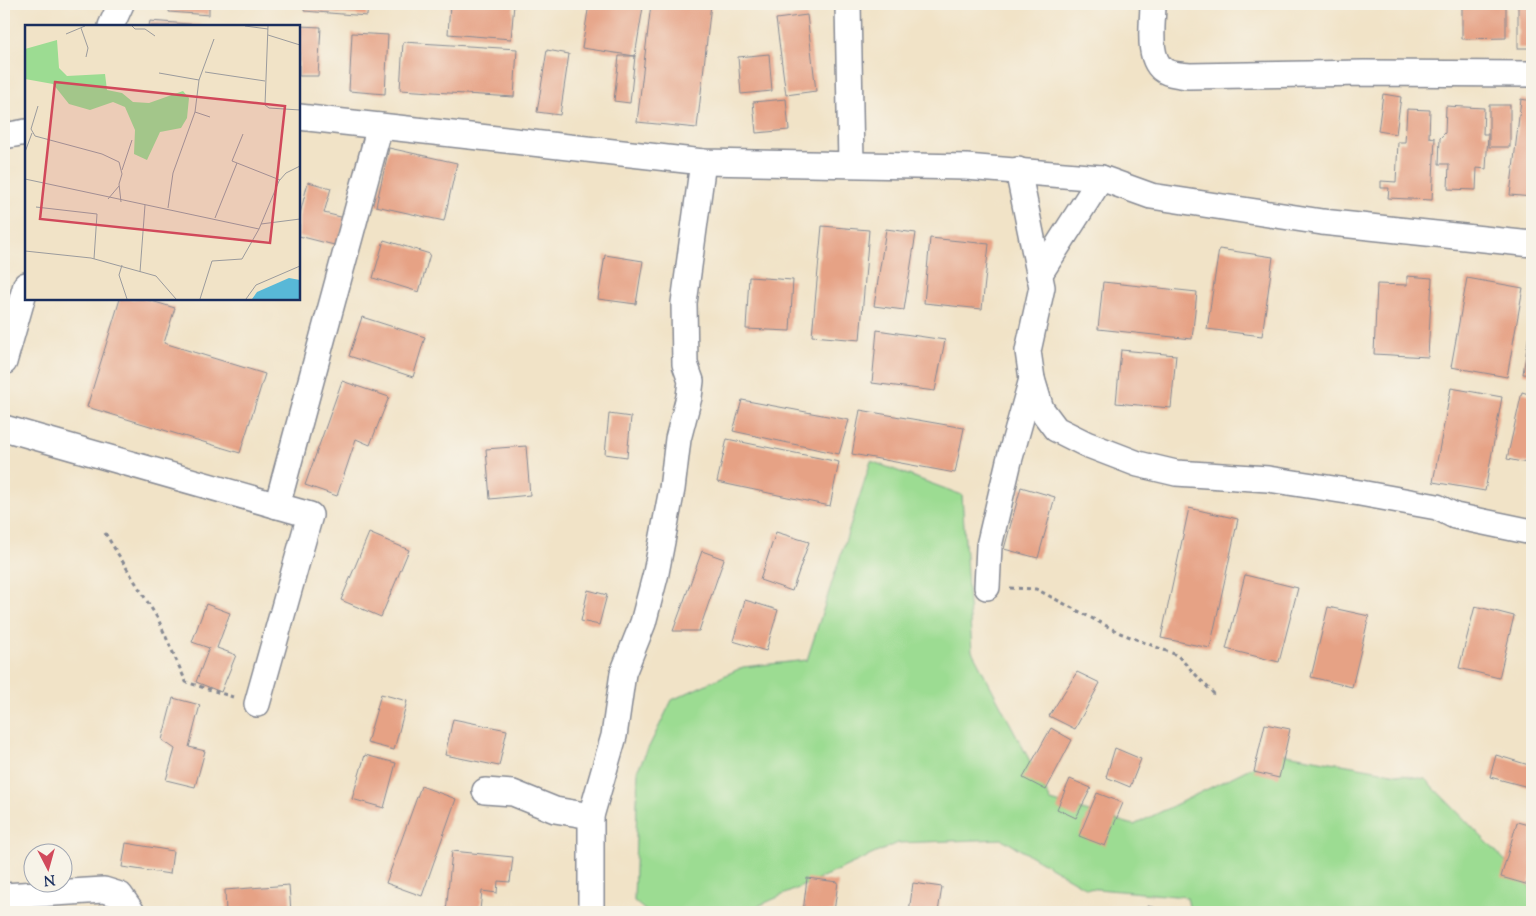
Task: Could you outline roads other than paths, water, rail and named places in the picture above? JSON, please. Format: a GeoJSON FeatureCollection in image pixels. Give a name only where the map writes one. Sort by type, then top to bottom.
{"type":"FeatureCollection","features":[{"type":"Feature","properties":{"kind":"street"},"geometry":{"type":"LineString","coordinates":[[111,25],[120,4]]}},
{"type":"Feature","properties":{"kind":"street"},"geometry":{"type":"LineString","coordinates":[[848,4],[851,164]]}},
{"type":"Feature","properties":{"kind":"street"},"geometry":{"type":"LineString","coordinates":[[1153,4],[1153,53],[1157,65],[1167,72],[1189,76],[1364,73],[1532,74]]}},
{"type":"Feature","properties":{"kind":"street"},"geometry":{"type":"LineString","coordinates":[[300,117],[703,162],[851,164],[1018,170],[1101,178],[1151,196],[1322,222],[1532,244]]}},
{"type":"Feature","properties":{"kind":"street"},"geometry":{"type":"LineString","coordinates":[[277,506],[380,126]]}},
{"type":"Feature","properties":{"kind":"street"},"geometry":{"type":"LineString","coordinates":[[4,136],[25,132]]}},
{"type":"Feature","properties":{"kind":"street"},"geometry":{"type":"LineString","coordinates":[[590,912],[591,816],[614,736],[623,673],[643,623],[656,573],[672,488],[678,439],[689,397],[691,381],[685,364],[684,302],[703,162]]}},
{"type":"Feature","properties":{"kind":"street"},"geometry":{"type":"LineString","coordinates":[[1018,170],[1039,275],[1040,295],[1028,351],[1032,379],[1041,409],[1056,429],[1086,444],[1138,464],[1176,473],[1268,479],[1360,493],[1437,507],[1455,516],[1532,532]]}},
{"type":"Feature","properties":{"kind":"street"},"geometry":{"type":"LineString","coordinates":[[1039,275],[1101,178]]}},
{"type":"Feature","properties":{"kind":"street"},"geometry":{"type":"LineString","coordinates":[[4,362],[25,288]]}},
{"type":"Feature","properties":{"kind":"street"},"geometry":{"type":"LineString","coordinates":[[987,587],[989,546],[1009,461],[1032,379]]}},
{"type":"Feature","properties":{"kind":"street"},"geometry":{"type":"LineString","coordinates":[[4,428],[310,515],[257,704]]}},
{"type":"Feature","properties":{"kind":"street"},"geometry":{"type":"LineString","coordinates":[[485,791],[513,793],[555,810],[591,816]]}},
{"type":"Feature","properties":{"kind":"street"},"geometry":{"type":"LineString","coordinates":[[4,896],[104,890],[120,895],[132,912]]}}]}
